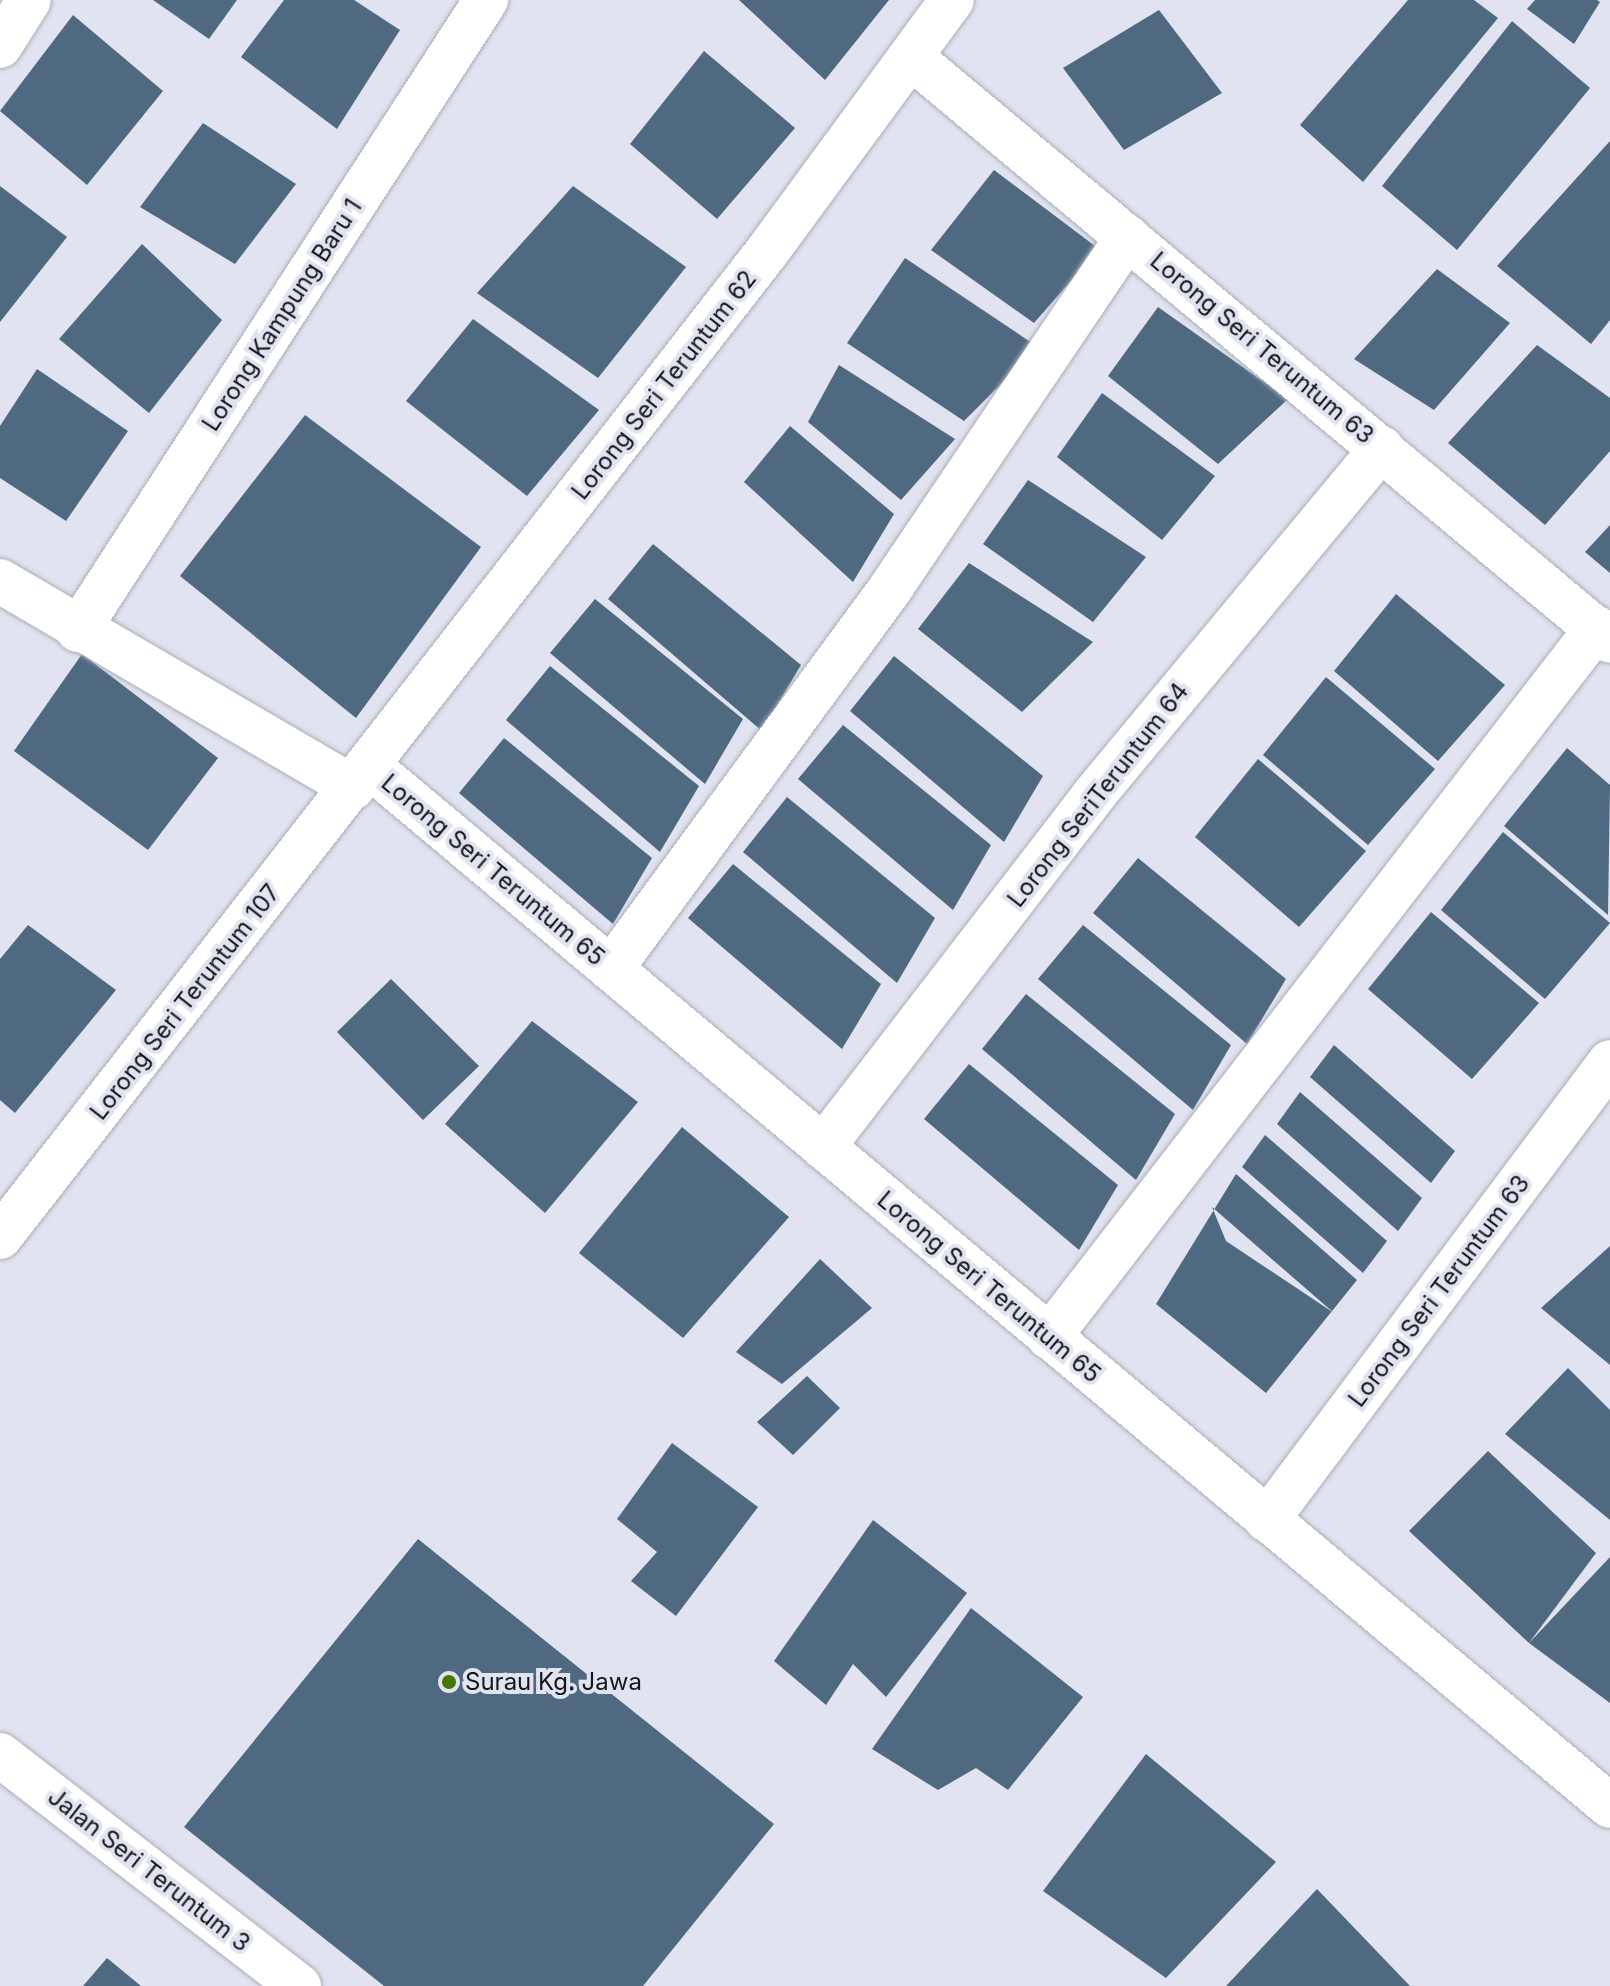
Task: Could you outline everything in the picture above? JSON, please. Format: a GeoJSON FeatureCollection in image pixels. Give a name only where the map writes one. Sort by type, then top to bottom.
{"type":"FeatureCollection","features":[{"type":"Feature","properties":{"kind":"street"},"geometry":{"type":"LineString","coordinates":[[0,46],[29,0]]}},
{"type":"Feature","properties":{"kind":"street","name":"Lorong Kampung Baru 1"},"geometry":{"type":"LineString","coordinates":[[78,630],[486,0]]}},
{"type":"Feature","properties":{"kind":"street","name":"Lorong Seri Teruntum 62"},"geometry":{"type":"LineString","coordinates":[[361,776],[912,58],[952,0]]}},
{"type":"Feature","properties":{"kind":"street","name":"Lorong Seri Teruntum 63"},"geometry":{"type":"LineString","coordinates":[[912,58],[1604,635]]}},
{"type":"Feature","properties":{"kind":"street"},"geometry":{"type":"LineString","coordinates":[[611,969],[892,586],[1127,237]]}},
{"type":"Feature","properties":{"kind":"street","name":"Lorong SeriTeruntum 64"},"geometry":{"type":"LineString","coordinates":[[823,1147],[1093,796],[1382,448]]}},
{"type":"Feature","properties":{"kind":"street","name":"Lorong Seri Teruntum 65"},"geometry":{"type":"LineString","coordinates":[[0,581],[78,630],[361,776],[611,969],[1610,1806]]}},
{"type":"Feature","properties":{"kind":"street"},"geometry":{"type":"LineString","coordinates":[[1049,1337],[1604,635]]}},
{"type":"Feature","properties":{"kind":"street","name":"Lorong Seri Teruntum 107"},"geometry":{"type":"LineString","coordinates":[[3,1227],[361,776]]}},
{"type":"Feature","properties":{"kind":"street","name":"Lorong Seri Teruntum 63"},"geometry":{"type":"LineString","coordinates":[[1267,1520],[1610,1062]]}},
{"type":"Feature","properties":{"kind":"street","name":"Jalan Seri Teruntum 3"},"geometry":{"type":"LineString","coordinates":[[0,1755],[299,1986]]}},
{"type":"Feature","properties":{"kind":"building"},"geometry":{"type":"Polygon","coordinates":[[[153,0],[237,0],[209,39],[153,0]]]}},
{"type":"Feature","properties":{"kind":"building"},"geometry":{"type":"Polygon","coordinates":[[[284,0],[354,0],[400,30],[337,129],[241,57],[284,0]]]}},
{"type":"Feature","properties":{"kind":"building"},"geometry":{"type":"Polygon","coordinates":[[[739,0],[889,0],[825,80],[739,0]]]}},
{"type":"Feature","properties":{"kind":"building"},"geometry":{"type":"Polygon","coordinates":[[[1408,0],[1474,0],[1498,18],[1363,182],[1300,125],[1408,0]]]}},
{"type":"Feature","properties":{"kind":"building"},"geometry":{"type":"Polygon","coordinates":[[[1535,0],[1600,2],[1574,44],[1527,9],[1535,0]]]}},
{"type":"Feature","properties":{"kind":"building"},"geometry":{"type":"Polygon","coordinates":[[[1159,10],[1222,93],[1124,150],[1063,68],[1159,10]]]}},
{"type":"Feature","properties":{"kind":"building"},"geometry":{"type":"Polygon","coordinates":[[[73,15],[163,91],[87,185],[0,111],[73,15]]]}},
{"type":"Feature","properties":{"kind":"building"},"geometry":{"type":"Polygon","coordinates":[[[1512,21],[1590,88],[1457,250],[1382,186],[1512,21]]]}},
{"type":"Feature","properties":{"kind":"building"},"geometry":{"type":"Polygon","coordinates":[[[704,51],[795,128],[717,219],[630,144],[704,51]]]}},
{"type":"Feature","properties":{"kind":"building"},"geometry":{"type":"Polygon","coordinates":[[[203,123],[296,184],[235,264],[140,207],[203,123]]]}},
{"type":"Feature","properties":{"kind":"building"},"geometry":{"type":"Polygon","coordinates":[[[1610,141],[1610,320],[1591,344],[1497,266],[1610,141]]]}},
{"type":"Feature","properties":{"kind":"building"},"geometry":{"type":"Polygon","coordinates":[[[994,170],[1099,249],[1034,323],[931,250],[994,170]]]}},
{"type":"Feature","properties":{"kind":"building"},"geometry":{"type":"Polygon","coordinates":[[[0,186],[67,237],[0,322],[0,186]]]}},
{"type":"Feature","properties":{"kind":"building"},"geometry":{"type":"Polygon","coordinates":[[[573,186],[686,267],[598,378],[477,293],[573,186]]]}},
{"type":"Feature","properties":{"kind":"building"},"geometry":{"type":"Polygon","coordinates":[[[142,244],[222,320],[149,413],[59,339],[142,244]]]}},
{"type":"Feature","properties":{"kind":"building"},"geometry":{"type":"Polygon","coordinates":[[[905,258],[1038,347],[964,421],[847,343],[905,258]]]}},
{"type":"Feature","properties":{"kind":"building"},"geometry":{"type":"Polygon","coordinates":[[[1437,269],[1510,323],[1434,410],[1354,359],[1437,269]]]}},
{"type":"Feature","properties":{"kind":"building"},"geometry":{"type":"Polygon","coordinates":[[[1158,307],[1288,399],[1218,464],[1108,376],[1158,307]]]}},
{"type":"Feature","properties":{"kind":"building"},"geometry":{"type":"Polygon","coordinates":[[[473,319],[599,410],[527,496],[406,401],[473,319]]]}},
{"type":"Feature","properties":{"kind":"building"},"geometry":{"type":"Polygon","coordinates":[[[1537,345],[1610,398],[1610,451],[1545,525],[1448,443],[1537,345]]]}},
{"type":"Feature","properties":{"kind":"building"},"geometry":{"type":"Polygon","coordinates":[[[839,365],[955,439],[901,500],[808,422],[839,365]]]}},
{"type":"Feature","properties":{"kind":"building"},"geometry":{"type":"Polygon","coordinates":[[[37,369],[128,431],[66,521],[0,478],[0,426],[37,369]]]}},
{"type":"Feature","properties":{"kind":"building"},"geometry":{"type":"Polygon","coordinates":[[[1102,393],[1215,476],[1162,540],[1057,457],[1102,393]]]}},
{"type":"Feature","properties":{"kind":"building"},"geometry":{"type":"Polygon","coordinates":[[[305,415],[481,547],[356,718],[180,576],[305,415]]]}},
{"type":"Feature","properties":{"kind":"building"},"geometry":{"type":"Polygon","coordinates":[[[790,426],[894,514],[853,582],[744,482],[790,426]]]}},
{"type":"Feature","properties":{"kind":"building"},"geometry":{"type":"Polygon","coordinates":[[[1028,480],[1146,557],[1093,622],[983,544],[1028,480]]]}},
{"type":"Feature","properties":{"kind":"building"},"geometry":{"type":"Polygon","coordinates":[[[1610,525],[1610,573],[1585,552],[1610,525]]]}},
{"type":"Feature","properties":{"kind":"building"},"geometry":{"type":"Polygon","coordinates":[[[653,544],[801,665],[762,731],[608,599],[653,544]]]}},
{"type":"Feature","properties":{"kind":"building"},"geometry":{"type":"Polygon","coordinates":[[[969,563],[1093,642],[1022,712],[918,629],[969,563]]]}},
{"type":"Feature","properties":{"kind":"building"},"geometry":{"type":"Polygon","coordinates":[[[1396,594],[1505,685],[1438,761],[1334,671],[1396,594]]]}},
{"type":"Feature","properties":{"kind":"building"},"geometry":{"type":"Polygon","coordinates":[[[595,599],[743,719],[705,784],[550,653],[595,599]]]}},
{"type":"Feature","properties":{"kind":"building"},"geometry":{"type":"Polygon","coordinates":[[[82,654],[218,758],[148,850],[14,751],[82,654]]]}},
{"type":"Feature","properties":{"kind":"building"},"geometry":{"type":"Polygon","coordinates":[[[894,656],[1043,776],[1004,842],[850,711],[894,656]]]}},
{"type":"Feature","properties":{"kind":"building"},"geometry":{"type":"Polygon","coordinates":[[[550,666],[699,786],[660,852],[506,720],[550,666]]]}},
{"type":"Feature","properties":{"kind":"building"},"geometry":{"type":"Polygon","coordinates":[[[1326,677],[1435,769],[1368,845],[1263,755],[1326,677]]]}},
{"type":"Feature","properties":{"kind":"building"},"geometry":{"type":"Polygon","coordinates":[[[843,725],[991,845],[953,910],[798,779],[843,725]]]}},
{"type":"Feature","properties":{"kind":"building"},"geometry":{"type":"Polygon","coordinates":[[[504,738],[652,858],[613,924],[459,793],[504,738]]]}},
{"type":"Feature","properties":{"kind":"building"},"geometry":{"type":"Polygon","coordinates":[[[1567,748],[1610,785],[1608,915],[1504,826],[1567,748]]]}},
{"type":"Feature","properties":{"kind":"building"},"geometry":{"type":"Polygon","coordinates":[[[1258,759],[1366,851],[1299,927],[1195,837],[1258,759]]]}},
{"type":"Feature","properties":{"kind":"building"},"geometry":{"type":"Polygon","coordinates":[[[787,797],[935,918],[897,983],[743,852],[787,797]]]}},
{"type":"Feature","properties":{"kind":"building"},"geometry":{"type":"Polygon","coordinates":[[[1503,832],[1610,923],[1545,999],[1441,910],[1503,832]]]}},
{"type":"Feature","properties":{"kind":"building"},"geometry":{"type":"Polygon","coordinates":[[[1138,858],[1286,979],[1247,1044],[1093,913],[1138,858]]]}},
{"type":"Feature","properties":{"kind":"building"},"geometry":{"type":"Polygon","coordinates":[[[733,864],[881,984],[842,1049],[688,918],[733,864]]]}},
{"type":"Feature","properties":{"kind":"building"},"geometry":{"type":"Polygon","coordinates":[[[1431,912],[1539,1003],[1472,1079],[1368,989],[1431,912]]]}},
{"type":"Feature","properties":{"kind":"building"},"geometry":{"type":"Polygon","coordinates":[[[28,925],[116,990],[15,1113],[0,1100],[0,959],[28,925]]]}},
{"type":"Feature","properties":{"kind":"building"},"geometry":{"type":"Polygon","coordinates":[[[1083,925],[1231,1045],[1193,1110],[1038,979],[1083,925]]]}},
{"type":"Feature","properties":{"kind":"building"},"geometry":{"type":"Polygon","coordinates":[[[391,979],[479,1066],[423,1120],[337,1032],[391,979]]]}},
{"type":"Feature","properties":{"kind":"building"},"geometry":{"type":"Polygon","coordinates":[[[1026,994],[1175,1114],[1136,1180],[982,1049],[1026,994]]]}},
{"type":"Feature","properties":{"kind":"building"},"geometry":{"type":"Polygon","coordinates":[[[532,1021],[638,1102],[545,1213],[445,1124],[532,1021]]]}},
{"type":"Feature","properties":{"kind":"building"},"geometry":{"type":"Polygon","coordinates":[[[1334,1045],[1455,1151],[1431,1183],[1310,1077],[1334,1045]]]}},
{"type":"Feature","properties":{"kind":"building"},"geometry":{"type":"Polygon","coordinates":[[[969,1064],[1118,1185],[1079,1250],[924,1119],[969,1064]]]}},
{"type":"Feature","properties":{"kind":"building"},"geometry":{"type":"Polygon","coordinates":[[[1300,1092],[1422,1198],[1398,1231],[1277,1124],[1300,1092]]]}},
{"type":"Feature","properties":{"kind":"building"},"geometry":{"type":"Polygon","coordinates":[[[682,1127],[789,1217],[683,1338],[579,1253],[682,1127]]]}},
{"type":"Feature","properties":{"kind":"building"},"geometry":{"type":"Polygon","coordinates":[[[1265,1135],[1387,1241],[1363,1273],[1242,1167],[1265,1135]]]}},
{"type":"Feature","properties":{"kind":"building"},"geometry":{"type":"Polygon","coordinates":[[[1236,1174],[1357,1280],[1332,1311],[1214,1209],[1236,1174]]]}},
{"type":"Feature","properties":{"kind":"building"},"geometry":{"type":"Polygon","coordinates":[[[1213,1211],[1226,1241],[1332,1311],[1266,1393],[1156,1304],[1213,1211]]]}},
{"type":"Feature","properties":{"kind":"building"},"geometry":{"type":"Polygon","coordinates":[[[1610,1246],[1610,1365],[1541,1308],[1610,1246]]]}},
{"type":"Feature","properties":{"kind":"building"},"geometry":{"type":"Polygon","coordinates":[[[820,1259],[872,1308],[782,1384],[736,1352],[820,1259]]]}},
{"type":"Feature","properties":{"kind":"building"},"geometry":{"type":"Polygon","coordinates":[[[1568,1368],[1610,1410],[1610,1520],[1505,1434],[1568,1368]]]}},
{"type":"Feature","properties":{"kind":"building"},"geometry":{"type":"Polygon","coordinates":[[[807,1376],[840,1408],[793,1455],[757,1422],[807,1376]]]}},
{"type":"Feature","properties":{"kind":"building"},"geometry":{"type":"Polygon","coordinates":[[[672,1443],[758,1507],[676,1616],[631,1581],[657,1552],[617,1519],[672,1443]]]}},
{"type":"Feature","properties":{"kind":"building"},"geometry":{"type":"Polygon","coordinates":[[[1488,1451],[1596,1553],[1529,1643],[1409,1531],[1488,1451]]]}},
{"type":"Feature","properties":{"kind":"building"},"geometry":{"type":"Polygon","coordinates":[[[873,1520],[967,1593],[886,1697],[853,1664],[826,1705],[774,1661],[873,1520]]]}},
{"type":"Feature","properties":{"kind":"building","name":"Surau Kg. Jawa"},"geometry":{"type":"Polygon","coordinates":[[[418,1539],[774,1824],[643,1986],[384,1986],[184,1827],[418,1539]]]}},
{"type":"Feature","properties":{"kind":"building"},"geometry":{"type":"Polygon","coordinates":[[[1610,1557],[1610,1703],[1529,1643],[1610,1557]]]}},
{"type":"Feature","properties":{"kind":"building"},"geometry":{"type":"Polygon","coordinates":[[[971,1608],[1083,1697],[1008,1790],[976,1768],[938,1790],[872,1749],[971,1608]]]}},
{"type":"Feature","properties":{"kind":"building"},"geometry":{"type":"Polygon","coordinates":[[[1146,1754],[1276,1862],[1166,1978],[1043,1891],[1146,1754]]]}},
{"type":"Feature","properties":{"kind":"building"},"geometry":{"type":"Polygon","coordinates":[[[1317,1889],[1410,1986],[1226,1986],[1317,1889]]]}},
{"type":"Feature","properties":{"kind":"building"},"geometry":{"type":"Polygon","coordinates":[[[107,1958],[141,1986],[83,1986],[107,1958]]]}},
{"type":"Feature","properties":{"kind":"place","name":"Surau Kg. Jawa"},"geometry":{"type":"Point","coordinates":[449,1682]}}]}
